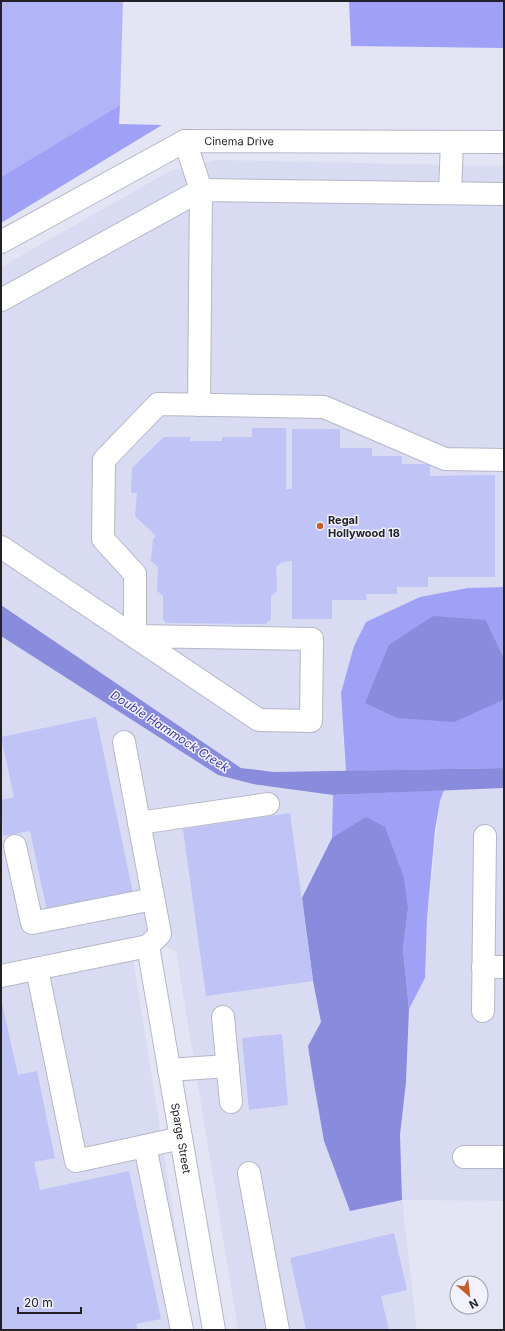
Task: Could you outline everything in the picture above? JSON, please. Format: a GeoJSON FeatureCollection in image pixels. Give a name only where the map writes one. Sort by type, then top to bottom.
{"type":"FeatureCollection","features":[{"type":"Feature","properties":{"kind":"street","name":"Cinema Drive"},"geometry":{"type":"LineString","coordinates":[[1,242],[186,141],[504,142]]}},
{"type":"Feature","properties":{"kind":"street"},"geometry":{"type":"LineString","coordinates":[[186,141],[201,190],[199,405]]}},
{"type":"Feature","properties":{"kind":"street"},"geometry":{"type":"LineString","coordinates":[[450,193],[452,142]]}},
{"type":"Feature","properties":{"kind":"street"},"geometry":{"type":"LineString","coordinates":[[1,300],[201,190],[504,194]]}},
{"type":"Feature","properties":{"kind":"street"},"geometry":{"type":"LineString","coordinates":[[135,636],[135,574],[103,539],[104,460],[158,404],[324,407],[445,459],[504,460]]}},
{"type":"Feature","properties":{"kind":"street"},"geometry":{"type":"LineString","coordinates":[[1,547],[259,720],[311,721],[312,639],[135,636]]}},
{"type":"Feature","properties":{"kind":"street"},"geometry":{"type":"LineString","coordinates":[[1,976],[148,946],[160,934],[124,742]]}},
{"type":"Feature","properties":{"kind":"street"},"geometry":{"type":"LineString","coordinates":[[139,823],[268,804]]}},
{"type":"Feature","properties":{"kind":"street"},"geometry":{"type":"LineString","coordinates":[[483,1011],[494,967],[485,836]]}},
{"type":"Feature","properties":{"kind":"street"},"geometry":{"type":"LineString","coordinates":[[15,846],[32,923],[153,898]]}},
{"type":"Feature","properties":{"kind":"street","name":"Sparge Street"},"geometry":{"type":"LineString","coordinates":[[148,946],[214,1330]]}},
{"type":"Feature","properties":{"kind":"street"},"geometry":{"type":"LineString","coordinates":[[38,969],[76,1161],[181,1138]]}},
{"type":"Feature","properties":{"kind":"street"},"geometry":{"type":"LineString","coordinates":[[223,1018],[231,1102]]}},
{"type":"Feature","properties":{"kind":"street"},"geometry":{"type":"LineString","coordinates":[[170,1070],[228,1066]]}},
{"type":"Feature","properties":{"kind":"street"},"geometry":{"type":"LineString","coordinates":[[145,1146],[182,1330]]}},
{"type":"Feature","properties":{"kind":"street"},"geometry":{"type":"LineString","coordinates":[[464,1157],[504,1157]]}},
{"type":"Feature","properties":{"kind":"street"},"geometry":{"type":"LineString","coordinates":[[249,1173],[278,1330]]}},
{"type":"Feature","properties":{"kind":"shaded area"},"geometry":{"type":"Polygon","coordinates":[[[1,1],[123,1],[120,105],[1,177],[1,1]]]}},
{"type":"Feature","properties":{"kind":"shaded area"},"geometry":{"type":"Polygon","coordinates":[[[349,1],[504,1],[504,48],[351,46],[349,1]]]}},
{"type":"Feature","properties":{"kind":"shaded area"},"geometry":{"type":"Polygon","coordinates":[[[120,105],[119,124],[162,125],[1,223],[1,177],[120,105]]]}},
{"type":"Feature","properties":{"kind":"shaded area"},"geometry":{"type":"Polygon","coordinates":[[[218,160],[504,166],[504,587],[468,588],[366,622],[343,739],[346,771],[274,772],[241,768],[1,605],[1,267],[170,171],[218,160]]]}},
{"type":"Feature","properties":{"kind":"shaded area"},"geometry":{"type":"Polygon","coordinates":[[[504,587],[504,658],[486,620],[503,701],[504,691],[504,768],[346,771],[341,693],[354,646],[366,622],[420,597],[468,588],[504,587]]]}},
{"type":"Feature","properties":{"kind":"shaded area"},"geometry":{"type":"Polygon","coordinates":[[[1,636],[218,775],[253,784],[333,795],[332,838],[302,898],[313,981],[321,1022],[308,1046],[400,1135],[406,1082],[409,1009],[425,978],[427,918],[440,801],[444,790],[504,788],[504,1201],[402,1200],[417,1330],[238,1330],[176,951],[144,937],[130,939],[192,1330],[1,1330],[1,636]]]}},
{"type":"Feature","properties":{"kind":"shaded area"},"geometry":{"type":"Polygon","coordinates":[[[444,790],[440,801],[435,830],[427,918],[425,978],[409,1009],[403,948],[408,910],[332,838],[333,795],[444,790]]]}},
{"type":"Feature","properties":{"kind":"water","name":"Double Hammock Creek"},"geometry":{"type":"Polygon","coordinates":[[[1,605],[241,768],[274,772],[504,768],[504,788],[333,795],[253,784],[218,775],[1,636],[1,605]]]}},
{"type":"Feature","properties":{"kind":"water"},"geometry":{"type":"Polygon","coordinates":[[[433,616],[486,620],[504,658],[503,700],[454,722],[397,718],[365,703],[389,645],[433,616]]]}},
{"type":"Feature","properties":{"kind":"water"},"geometry":{"type":"Polygon","coordinates":[[[366,817],[385,827],[404,878],[408,910],[403,948],[409,1009],[406,1082],[400,1135],[402,1200],[350,1211],[324,1141],[308,1046],[321,1022],[313,981],[302,898],[332,838],[366,817]]]}},
{"type":"Feature","properties":{"kind":"building","name":"Regal Hollywood 18"},"geometry":{"type":"Polygon","coordinates":[[[252,428],[286,428],[286,489],[292,489],[292,429],[340,429],[340,448],[372,448],[372,456],[402,456],[402,464],[430,464],[430,476],[495,475],[495,577],[428,577],[428,587],[397,587],[397,594],[366,594],[367,600],[332,600],[332,619],[292,619],[292,561],[282,562],[276,567],[277,591],[271,596],[271,620],[265,624],[166,623],[163,619],[163,596],[157,591],[158,567],[151,561],[153,539],[156,536],[135,516],[137,493],[131,493],[132,468],[164,437],[190,437],[190,441],[222,441],[222,437],[252,437],[252,428]]]}},
{"type":"Feature","properties":{"kind":"building"},"geometry":{"type":"Polygon","coordinates":[[[96,717],[133,893],[47,911],[30,831],[3,836],[1,800],[14,797],[1,737],[96,717]]]}},
{"type":"Feature","properties":{"kind":"building"},"geometry":{"type":"Polygon","coordinates":[[[290,813],[313,981],[206,996],[183,829],[290,813]]]}},
{"type":"Feature","properties":{"kind":"building"},"geometry":{"type":"Polygon","coordinates":[[[1,999],[18,1075],[37,1071],[55,1158],[34,1162],[40,1190],[129,1171],[161,1319],[136,1324],[138,1330],[2,1330],[1,999]]]}},
{"type":"Feature","properties":{"kind":"building"},"geometry":{"type":"Polygon","coordinates":[[[282,1034],[288,1105],[249,1110],[242,1038],[282,1034]]]}},
{"type":"Feature","properties":{"kind":"building"},"geometry":{"type":"Polygon","coordinates":[[[394,1233],[407,1290],[381,1296],[389,1330],[306,1330],[290,1258],[394,1233]]]}},
{"type":"Feature","properties":{"kind":"place","name":"Regal Hollywood 18"},"geometry":{"type":"Point","coordinates":[320,526]}}]}
